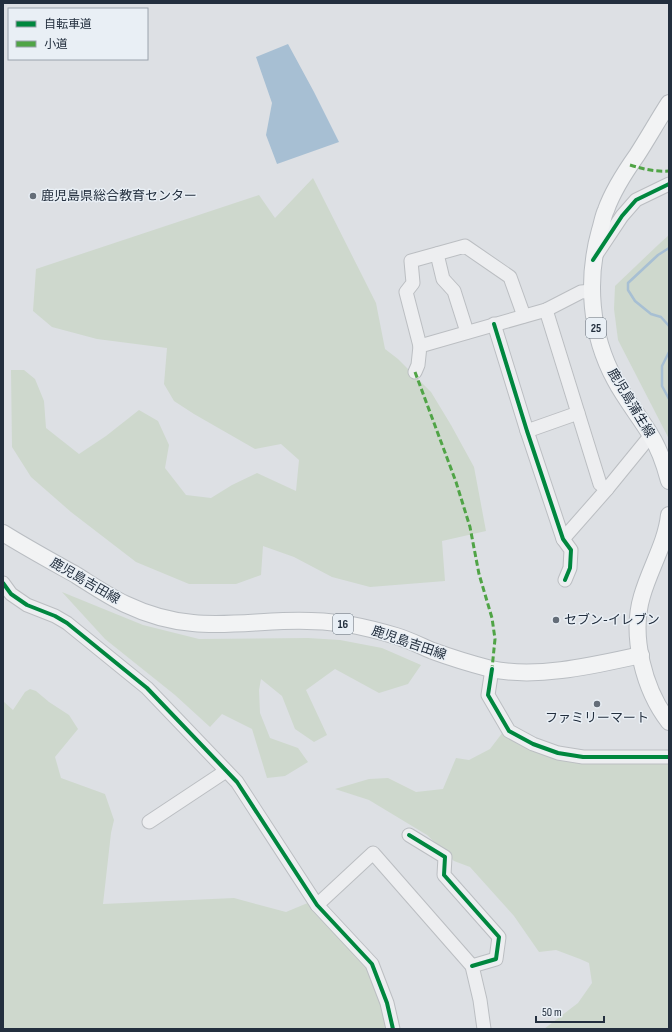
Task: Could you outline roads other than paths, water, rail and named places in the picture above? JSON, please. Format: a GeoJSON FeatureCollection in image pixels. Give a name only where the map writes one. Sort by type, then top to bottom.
{"type":"FeatureCollection","features":[{"type":"Feature","properties":{"kind":"main road","name":"鹿児島蒲生線"},"geometry":{"type":"LineString","coordinates":[[669,103],[616,188],[605,211],[593,260],[592,291],[595,325],[607,364],[615,381],[651,435],[665,466],[669,481]]}},
{"type":"Feature","properties":{"kind":"main road"},"geometry":{"type":"LineString","coordinates":[[669,515],[661,546],[642,596],[639,611],[638,633],[644,672],[652,694],[661,712],[669,722]]}},
{"type":"Feature","properties":{"kind":"main road","name":"鹿児島吉田線"},"geometry":{"type":"LineString","coordinates":[[3,533],[124,604],[174,621],[193,624],[226,624],[299,620],[347,624],[396,636],[435,652],[492,669],[511,672],[544,672],[564,670],[641,655]]}},
{"type":"Feature","properties":{"kind":"street"},"geometry":{"type":"LineString","coordinates":[[593,260],[622,216],[636,200],[669,184]]}},
{"type":"Feature","properties":{"kind":"street"},"geometry":{"type":"LineString","coordinates":[[415,372],[418,365],[420,346],[406,292],[413,283],[411,261],[464,246],[510,277],[524,316]]}},
{"type":"Feature","properties":{"kind":"street"},"geometry":{"type":"LineString","coordinates":[[437,254],[443,279],[454,292],[467,332]]}},
{"type":"Feature","properties":{"kind":"street"},"geometry":{"type":"LineString","coordinates":[[420,346],[546,310],[581,292],[592,291]]}},
{"type":"Feature","properties":{"kind":"street"},"geometry":{"type":"LineString","coordinates":[[546,310],[600,484],[607,489]]}},
{"type":"Feature","properties":{"kind":"street"},"geometry":{"type":"LineString","coordinates":[[494,324],[527,431],[563,539],[571,550],[570,568],[565,580]]}},
{"type":"Feature","properties":{"kind":"street"},"geometry":{"type":"LineString","coordinates":[[527,431],[578,413]]}},
{"type":"Feature","properties":{"kind":"street"},"geometry":{"type":"LineString","coordinates":[[563,539],[607,489],[651,435]]}},
{"type":"Feature","properties":{"kind":"street"},"geometry":{"type":"LineString","coordinates":[[3,583],[11,594],[27,604],[67,623],[147,688],[237,782],[317,905],[372,964],[387,1003],[393,1029]]}},
{"type":"Feature","properties":{"kind":"street"},"geometry":{"type":"LineString","coordinates":[[492,669],[488,695],[509,731],[534,744],[558,753],[583,756],[669,757]]}},
{"type":"Feature","properties":{"kind":"street"},"geometry":{"type":"LineString","coordinates":[[149,822],[226,771]]}},
{"type":"Feature","properties":{"kind":"street"},"geometry":{"type":"LineString","coordinates":[[409,835],[445,857],[444,875],[499,938],[496,959],[472,966]]}},
{"type":"Feature","properties":{"kind":"street"},"geometry":{"type":"LineString","coordinates":[[317,905],[373,853],[472,966],[480,1000],[484,1029]]}},
{"type":"Feature","properties":{"kind":"water"},"geometry":{"type":"Polygon","coordinates":[[[288,44],[339,142],[277,164],[266,135],[272,103],[256,57],[288,44]]]}},
{"type":"Feature","properties":{"kind":"waterway"},"geometry":{"type":"LineString","coordinates":[[669,248],[658,255],[628,283],[628,290],[635,301],[651,314],[661,317],[669,326]]}},
{"type":"Feature","properties":{"kind":"waterway"},"geometry":{"type":"LineString","coordinates":[[669,352],[662,366],[662,386],[669,399]]}},
{"type":"Feature","properties":{"kind":"place","name":"鹿児島県総合教育センター"},"geometry":{"type":"Point","coordinates":[33,196]}},
{"type":"Feature","properties":{"kind":"place","name":"セブン-イレブン"},"geometry":{"type":"Point","coordinates":[556,620]}},
{"type":"Feature","properties":{"kind":"place","name":"ファミリーマート"},"geometry":{"type":"Point","coordinates":[597,704]}}]}
